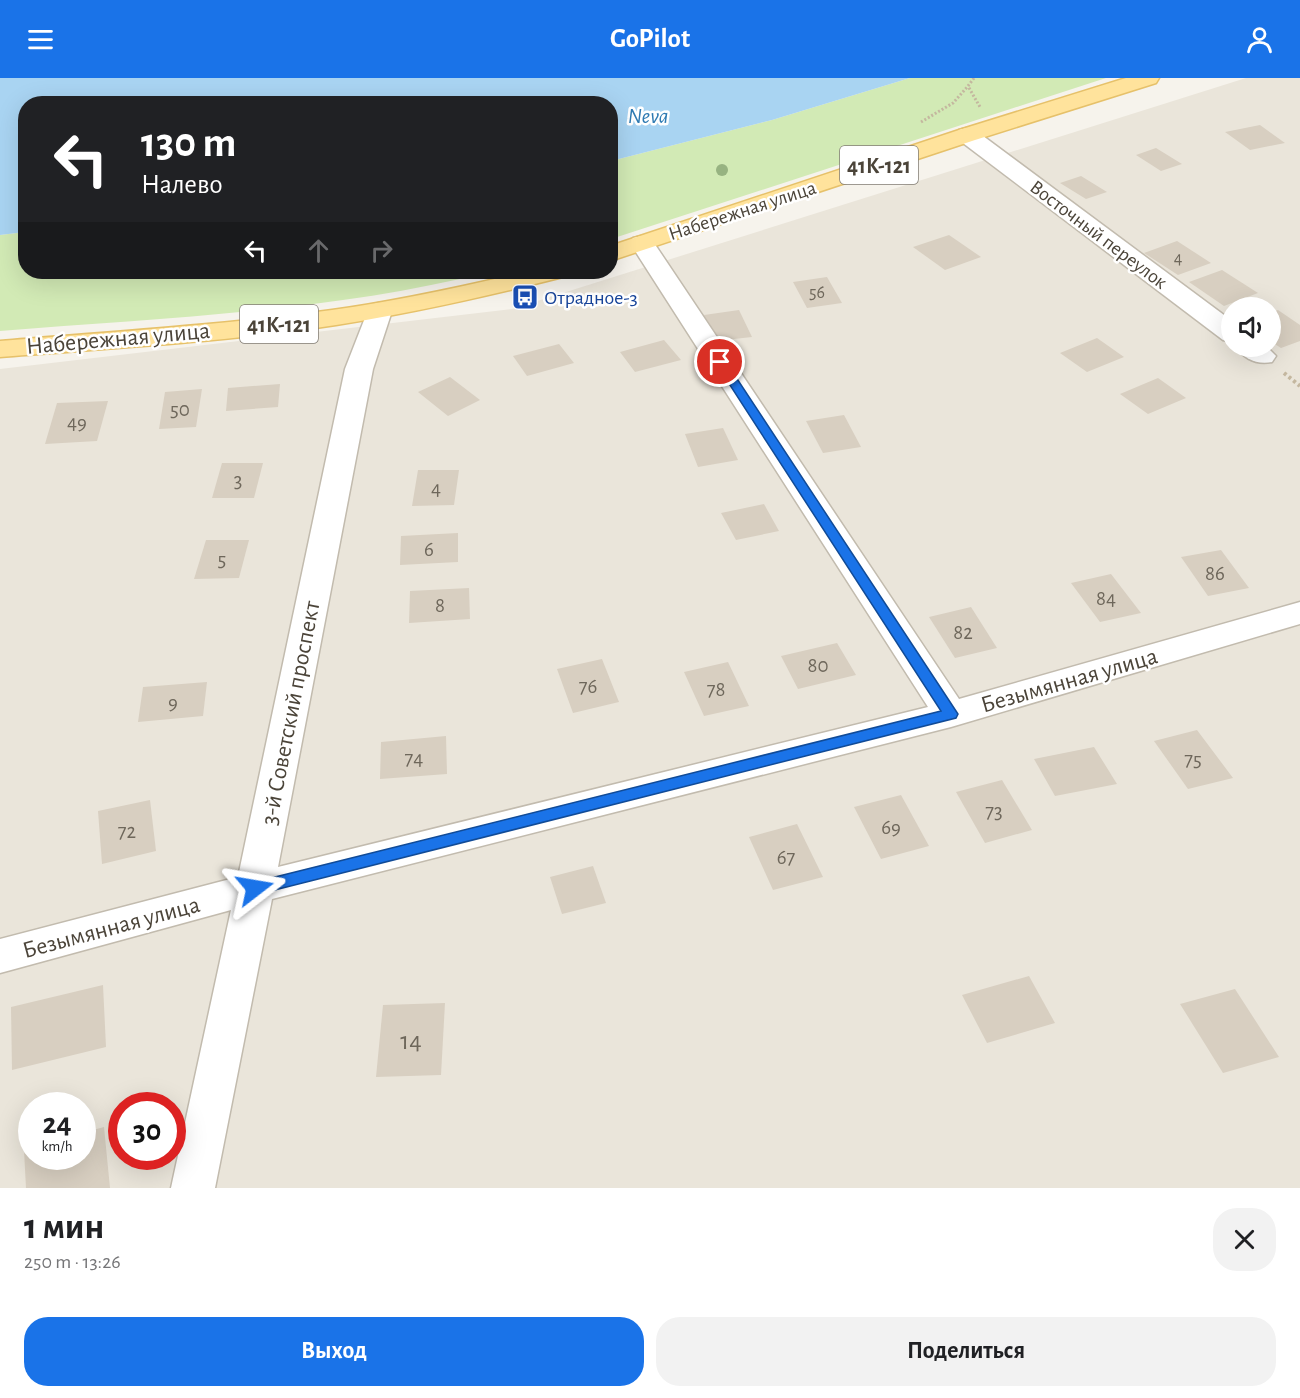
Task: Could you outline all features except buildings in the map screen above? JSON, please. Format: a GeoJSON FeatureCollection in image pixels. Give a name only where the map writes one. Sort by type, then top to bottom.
{"type":"FeatureCollection","features":[{"type":"Feature","properties":{"kind":"main road","name":"Набережная улица"},"geometry":{"type":"LineString","coordinates":[[618,251],[967,135],[1148,78]]}},
{"type":"Feature","properties":{"kind":"main road","name":"Набережная улица"},"geometry":{"type":"LineString","coordinates":[[0,349],[276,324],[379,311],[481,291],[527,279]]}},
{"type":"Feature","properties":{"kind":"street","name":"Восточный переулок"},"geometry":{"type":"LineString","coordinates":[[967,135],[1221,326]]}},
{"type":"Feature","properties":{"kind":"street"},"geometry":{"type":"LineString","coordinates":[[642,243],[951,714]]}},
{"type":"Feature","properties":{"kind":"street","name":"3-й Советский проспект"},"geometry":{"type":"LineString","coordinates":[[193,1188],[359,369],[379,311]]}},
{"type":"Feature","properties":{"kind":"street","name":"Безымянная улица"},"geometry":{"type":"LineString","coordinates":[[0,956],[255,888],[951,714],[1300,613]]}},
{"type":"Feature","properties":{"kind":"path"},"geometry":{"type":"LineString","coordinates":[[915,124],[953,103],[974,78]]}},
{"type":"Feature","properties":{"kind":"path"},"geometry":{"type":"LineString","coordinates":[[968,86],[972,97],[982,110]]}},
{"type":"Feature","properties":{"kind":"shaded area"},"geometry":{"type":"Polygon","coordinates":[[[1246,78],[1300,78],[1300,1188],[0,1188],[0,369],[512,309],[607,279],[618,279],[618,276],[1246,78]]]}},
{"type":"Feature","properties":{"kind":"green space"},"geometry":{"type":"Polygon","coordinates":[[[910,78],[1106,78],[618,237],[618,159],[772,120],[910,78]]]}},
{"type":"Feature","properties":{"kind":"green space"},"geometry":{"type":"Polygon","coordinates":[[[18,233],[18,279],[457,279],[368,296],[246,312],[0,331],[0,235],[18,233]]]}},
{"type":"Feature","properties":{"kind":"water","name":"Neva"},"geometry":{"type":"Polygon","coordinates":[[[0,78],[910,78],[772,120],[618,159],[618,96],[18,96],[18,233],[0,235],[0,78]]]}},
{"type":"Feature","properties":{"kind":"place","name":"Отрадное-3"},"geometry":{"type":"Point","coordinates":[525,297]}},
{"type":"Feature","properties":{"kind":"route"},"geometry":{"type":"LineString","coordinates":[[255,888],[951,714],[720,362]]}}]}
